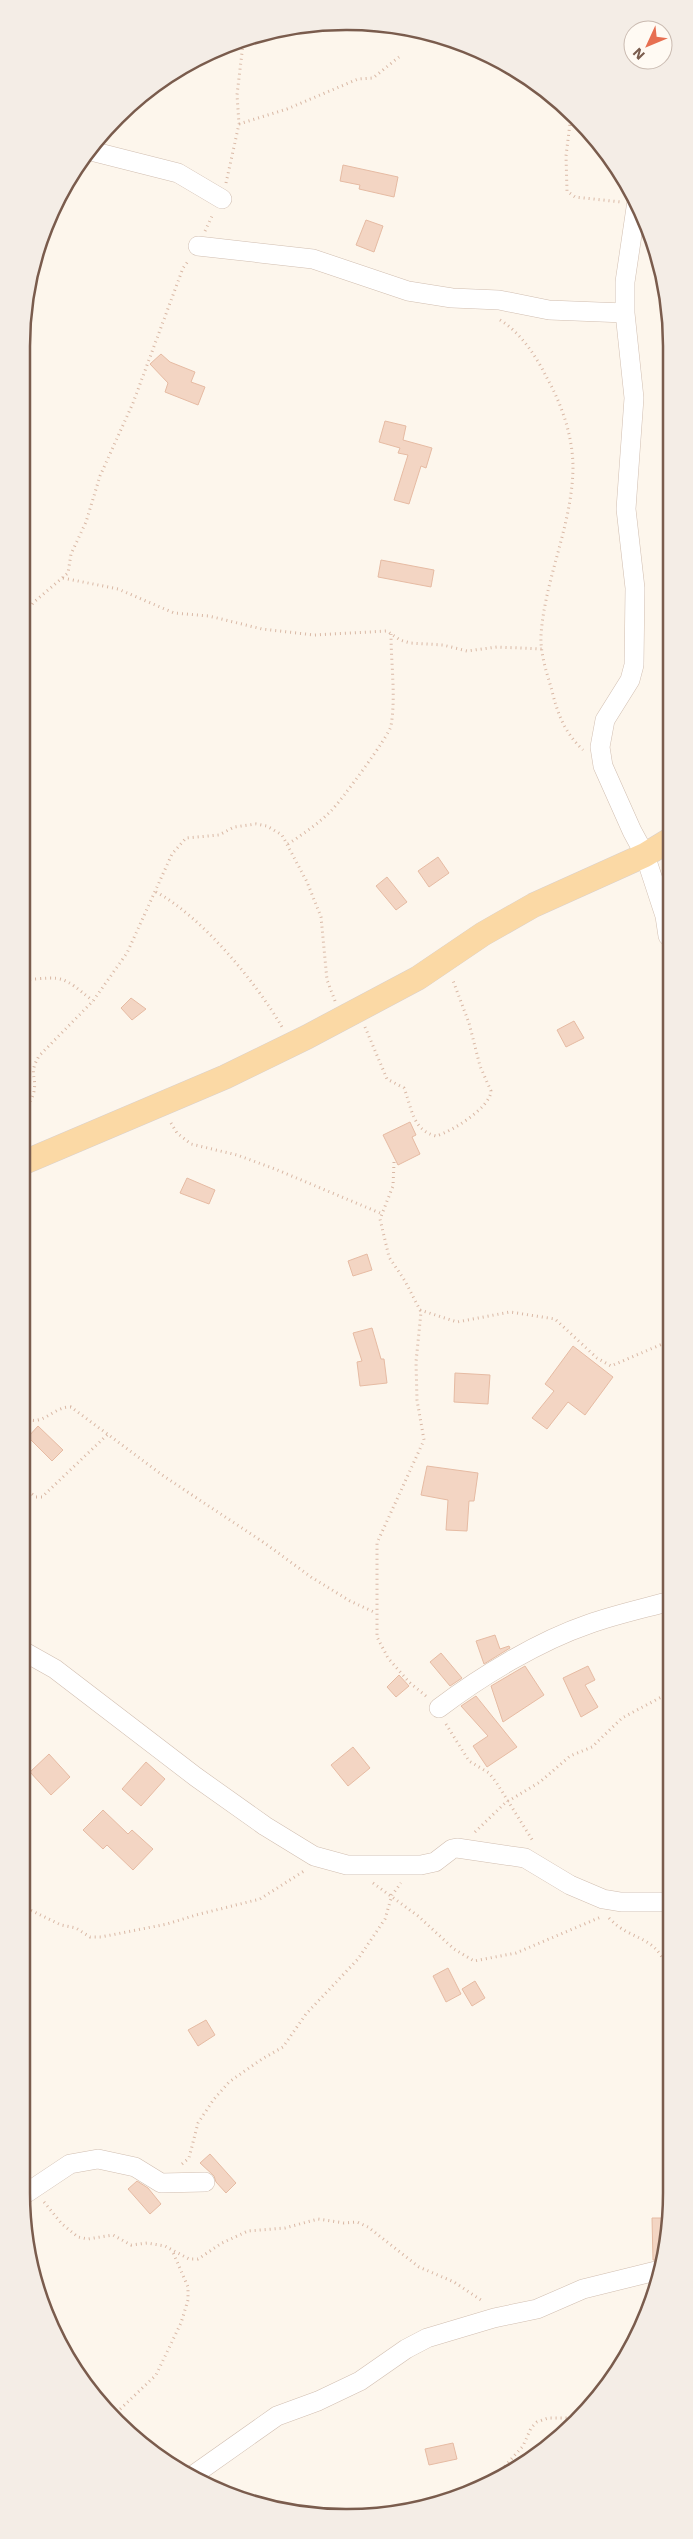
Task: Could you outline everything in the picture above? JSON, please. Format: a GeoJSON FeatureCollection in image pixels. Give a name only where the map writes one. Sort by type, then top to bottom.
{"type":"FeatureCollection","features":[{"type":"Feature","properties":{"kind":"main road"},"geometry":{"type":"LineString","coordinates":[[30,1160],[225,1077],[349,1016],[418,978],[444,959],[534,905],[645,855],[663,844]]}},
{"type":"Feature","properties":{"kind":"street"},"geometry":{"type":"LineString","coordinates":[[96,152],[178,173],[222,199]]}},
{"type":"Feature","properties":{"kind":"street"},"geometry":{"type":"LineString","coordinates":[[635,217],[625,282],[625,313],[634,398],[626,509],[635,588],[634,665],[630,680],[605,720],[600,746],[603,766],[645,855],[663,910]]}},
{"type":"Feature","properties":{"kind":"street"},"geometry":{"type":"LineString","coordinates":[[198,246],[313,259],[388,285],[452,298],[499,300],[549,310],[625,313]]}},
{"type":"Feature","properties":{"kind":"street"},"geometry":{"type":"LineString","coordinates":[[439,1708],[479,1679],[552,1640],[588,1624],[663,1603]]}},
{"type":"Feature","properties":{"kind":"street"},"geometry":{"type":"LineString","coordinates":[[30,1655],[55,1669],[196,1777],[304,1851],[347,1865],[431,1864],[457,1848],[515,1856],[525,1858],[589,1895],[621,1902],[663,1902]]}},
{"type":"Feature","properties":{"kind":"street"},"geometry":{"type":"LineString","coordinates":[[30,2191],[70,2164],[98,2158],[135,2167],[158,2182],[168,2184],[206,2182]]}},
{"type":"Feature","properties":{"kind":"street"},"geometry":{"type":"LineString","coordinates":[[198,2472],[277,2416],[318,2401],[360,2381],[406,2349],[427,2338],[494,2318],[537,2309],[583,2289],[653,2272]]}},
{"type":"Feature","properties":{"kind":"path"},"geometry":{"type":"LineString","coordinates":[[30,607],[68,573],[71,554],[86,522],[100,476],[133,403],[183,268],[198,246],[222,199],[239,124],[237,95],[243,48]]}},
{"type":"Feature","properties":{"kind":"path"},"geometry":{"type":"LineString","coordinates":[[239,124],[287,109],[358,79],[373,78],[399,58]]}},
{"type":"Feature","properties":{"kind":"path"},"geometry":{"type":"LineString","coordinates":[[570,123],[566,156],[568,193],[575,197],[628,202]]}},
{"type":"Feature","properties":{"kind":"path"},"geometry":{"type":"LineString","coordinates":[[494,317],[512,328],[542,368],[553,390],[568,432],[573,468],[567,523],[553,568],[541,636],[542,649],[554,702],[566,732],[588,755],[603,766]]}},
{"type":"Feature","properties":{"kind":"path"},"geometry":{"type":"LineString","coordinates":[[64,578],[118,589],[174,613],[209,616],[262,629],[314,635],[387,631],[410,643],[443,645],[467,650],[497,647],[542,649]]}},
{"type":"Feature","properties":{"kind":"path"},"geometry":{"type":"LineString","coordinates":[[288,844],[313,828],[332,811],[388,732],[394,682],[391,661],[392,633]]}},
{"type":"Feature","properties":{"kind":"path"},"geometry":{"type":"LineString","coordinates":[[30,1101],[33,1095],[32,1071],[40,1056],[93,1001],[127,953],[172,854],[186,838],[219,836],[234,827],[256,824],[276,831],[288,844],[320,916],[327,980],[349,1016],[369,1033],[388,1079],[405,1090],[412,1115],[422,1130],[436,1136],[458,1126],[485,1105],[491,1091],[480,1066],[469,1023],[444,959]]}},
{"type":"Feature","properties":{"kind":"path"},"geometry":{"type":"LineString","coordinates":[[156,892],[174,902],[249,977],[267,1001],[292,1044]]}},
{"type":"Feature","properties":{"kind":"path"},"geometry":{"type":"LineString","coordinates":[[30,980],[56,977],[66,980],[93,1001]]}},
{"type":"Feature","properties":{"kind":"path"},"geometry":{"type":"LineString","coordinates":[[160,1105],[177,1133],[191,1144],[237,1155],[380,1214]]}},
{"type":"Feature","properties":{"kind":"path"},"geometry":{"type":"LineString","coordinates":[[394,1162],[389,1200],[380,1214],[389,1257],[420,1310],[416,1362],[417,1400],[424,1440],[377,1544],[377,1637],[383,1651],[410,1682],[439,1708],[465,1756],[472,1765],[492,1776],[531,1838],[545,1870]]}},
{"type":"Feature","properties":{"kind":"path"},"geometry":{"type":"LineString","coordinates":[[420,1310],[457,1322],[510,1312],[555,1318],[596,1358],[610,1366],[663,1344]]}},
{"type":"Feature","properties":{"kind":"path"},"geometry":{"type":"LineString","coordinates":[[30,1421],[38,1421],[64,1407],[71,1407],[165,1477],[266,1544],[311,1577],[350,1601],[376,1612]]}},
{"type":"Feature","properties":{"kind":"path"},"geometry":{"type":"LineString","coordinates":[[30,1492],[36,1497],[42,1497],[108,1434]]}},
{"type":"Feature","properties":{"kind":"path"},"geometry":{"type":"LineString","coordinates":[[457,1848],[508,1802],[540,1782],[570,1756],[592,1747],[622,1718],[663,1696]]}},
{"type":"Feature","properties":{"kind":"path"},"geometry":{"type":"LineString","coordinates":[[168,2184],[175,2168],[188,2159],[198,2123],[214,2099],[230,2082],[262,2059],[283,2047],[306,2014],[358,1959],[385,1919],[392,1895],[401,1883],[431,1864]]}},
{"type":"Feature","properties":{"kind":"path"},"geometry":{"type":"LineString","coordinates":[[30,1910],[60,1925],[76,1928],[90,1937],[101,1937],[167,1924],[196,1914],[260,1899],[309,1869]]}},
{"type":"Feature","properties":{"kind":"path"},"geometry":{"type":"LineString","coordinates":[[392,1895],[454,1949],[474,1961],[516,1953],[607,1913],[628,1934],[643,1939],[658,1948],[663,1959]]}},
{"type":"Feature","properties":{"kind":"path"},"geometry":{"type":"LineString","coordinates":[[30,2194],[78,2237],[88,2239],[113,2235],[131,2245],[157,2244],[183,2257],[198,2259],[218,2245],[248,2231],[285,2228],[318,2219],[344,2223],[356,2222],[368,2227],[419,2267],[454,2282],[487,2303]]}},
{"type":"Feature","properties":{"kind":"path"},"geometry":{"type":"LineString","coordinates":[[118,2411],[156,2375],[181,2323],[188,2300],[188,2287],[172,2250]]}},
{"type":"Feature","properties":{"kind":"path"},"geometry":{"type":"LineString","coordinates":[[504,2468],[523,2446],[531,2428],[537,2422],[548,2418],[568,2418]]}},
{"type":"Feature","properties":{"kind":"building"},"geometry":{"type":"Polygon","coordinates":[[[343,165],[398,177],[394,197],[359,189],[360,185],[340,181],[343,165]]]}},
{"type":"Feature","properties":{"kind":"building"},"geometry":{"type":"Polygon","coordinates":[[[366,220],[383,226],[374,252],[356,245],[366,220]]]}},
{"type":"Feature","properties":{"kind":"building"},"geometry":{"type":"Polygon","coordinates":[[[161,354],[170,362],[195,372],[191,382],[205,387],[198,405],[165,392],[168,383],[150,364],[161,354]]]}},
{"type":"Feature","properties":{"kind":"building"},"geometry":{"type":"Polygon","coordinates":[[[385,421],[406,426],[403,440],[432,448],[426,468],[421,466],[409,504],[394,500],[408,455],[398,453],[400,448],[379,442],[385,421]]]}},
{"type":"Feature","properties":{"kind":"building"},"geometry":{"type":"Polygon","coordinates":[[[381,560],[434,570],[431,587],[378,577],[381,560]]]}},
{"type":"Feature","properties":{"kind":"building"},"geometry":{"type":"Polygon","coordinates":[[[438,857],[449,873],[429,887],[418,871],[438,857]]]}},
{"type":"Feature","properties":{"kind":"building"},"geometry":{"type":"Polygon","coordinates":[[[387,877],[407,902],[396,910],[376,886],[387,877]]]}},
{"type":"Feature","properties":{"kind":"building"},"geometry":{"type":"Polygon","coordinates":[[[131,998],[146,1009],[132,1020],[121,1008],[131,998]]]}},
{"type":"Feature","properties":{"kind":"building"},"geometry":{"type":"Polygon","coordinates":[[[574,1021],[584,1038],[566,1047],[557,1030],[574,1021]]]}},
{"type":"Feature","properties":{"kind":"building"},"geometry":{"type":"Polygon","coordinates":[[[410,1122],[416,1135],[412,1137],[420,1154],[398,1165],[383,1135],[410,1122]]]}},
{"type":"Feature","properties":{"kind":"building"},"geometry":{"type":"Polygon","coordinates":[[[187,1178],[215,1190],[209,1204],[180,1193],[187,1178]]]}},
{"type":"Feature","properties":{"kind":"building"},"geometry":{"type":"Polygon","coordinates":[[[367,1254],[372,1270],[353,1276],[348,1261],[367,1254]]]}},
{"type":"Feature","properties":{"kind":"building"},"geometry":{"type":"Polygon","coordinates":[[[372,1328],[381,1359],[384,1359],[387,1383],[360,1386],[357,1362],[362,1361],[353,1333],[372,1328]]]}},
{"type":"Feature","properties":{"kind":"building"},"geometry":{"type":"Polygon","coordinates":[[[573,1346],[613,1377],[585,1415],[568,1402],[547,1429],[532,1418],[554,1391],[545,1384],[573,1346]]]}},
{"type":"Feature","properties":{"kind":"building"},"geometry":{"type":"Polygon","coordinates":[[[455,1373],[490,1375],[488,1404],[454,1402],[455,1373]]]}},
{"type":"Feature","properties":{"kind":"building"},"geometry":{"type":"Polygon","coordinates":[[[38,1426],[63,1450],[52,1461],[30,1439],[30,1435],[38,1426]]]}},
{"type":"Feature","properties":{"kind":"building"},"geometry":{"type":"Polygon","coordinates":[[[427,1466],[478,1473],[474,1501],[469,1501],[467,1531],[446,1530],[448,1500],[421,1495],[427,1466]]]}},
{"type":"Feature","properties":{"kind":"building"},"geometry":{"type":"Polygon","coordinates":[[[495,1635],[500,1649],[509,1646],[510,1648],[484,1664],[476,1641],[495,1635]]]}},
{"type":"Feature","properties":{"kind":"building"},"geometry":{"type":"Polygon","coordinates":[[[441,1653],[462,1678],[450,1686],[430,1662],[441,1653]]]}},
{"type":"Feature","properties":{"kind":"building"},"geometry":{"type":"Polygon","coordinates":[[[525,1666],[544,1695],[503,1722],[491,1686],[525,1666]]]}},
{"type":"Feature","properties":{"kind":"building"},"geometry":{"type":"Polygon","coordinates":[[[588,1666],[595,1680],[585,1685],[598,1707],[581,1717],[563,1678],[588,1666]]]}},
{"type":"Feature","properties":{"kind":"building"},"geometry":{"type":"Polygon","coordinates":[[[399,1675],[409,1686],[396,1697],[387,1687],[399,1675]]]}},
{"type":"Feature","properties":{"kind":"building"},"geometry":{"type":"Polygon","coordinates":[[[476,1696],[517,1747],[487,1767],[473,1746],[488,1736],[461,1706],[476,1696]]]}},
{"type":"Feature","properties":{"kind":"building"},"geometry":{"type":"Polygon","coordinates":[[[353,1747],[370,1768],[348,1786],[331,1765],[353,1747]]]}},
{"type":"Feature","properties":{"kind":"building"},"geometry":{"type":"Polygon","coordinates":[[[49,1754],[70,1777],[51,1795],[30,1772],[49,1754]]]}},
{"type":"Feature","properties":{"kind":"building"},"geometry":{"type":"Polygon","coordinates":[[[146,1762],[165,1779],[141,1806],[122,1789],[146,1762]]]}},
{"type":"Feature","properties":{"kind":"building"},"geometry":{"type":"Polygon","coordinates":[[[103,1810],[128,1834],[132,1830],[153,1849],[133,1870],[107,1845],[103,1849],[83,1830],[103,1810]]]}},
{"type":"Feature","properties":{"kind":"building"},"geometry":{"type":"Polygon","coordinates":[[[448,1968],[461,1994],[446,2002],[433,1976],[448,1968]]]}},
{"type":"Feature","properties":{"kind":"building"},"geometry":{"type":"Polygon","coordinates":[[[475,1981],[485,1998],[472,2006],[462,1989],[475,1981]]]}},
{"type":"Feature","properties":{"kind":"building"},"geometry":{"type":"Polygon","coordinates":[[[206,2020],[215,2035],[198,2046],[188,2030],[206,2020]]]}},
{"type":"Feature","properties":{"kind":"building"},"geometry":{"type":"Polygon","coordinates":[[[210,2154],[236,2183],[226,2193],[216,2182],[214,2176],[200,2163],[210,2154]]]}},
{"type":"Feature","properties":{"kind":"building"},"geometry":{"type":"Polygon","coordinates":[[[137,2181],[148,2188],[161,2204],[150,2214],[128,2189],[137,2181]]]}},
{"type":"Feature","properties":{"kind":"building"},"geometry":{"type":"Polygon","coordinates":[[[652,2218],[662,2218],[657,2254],[656,2260],[653,2260],[652,2218]]]}},
{"type":"Feature","properties":{"kind":"building"},"geometry":{"type":"Polygon","coordinates":[[[453,2443],[457,2459],[429,2465],[425,2449],[453,2443]]]}}]}
